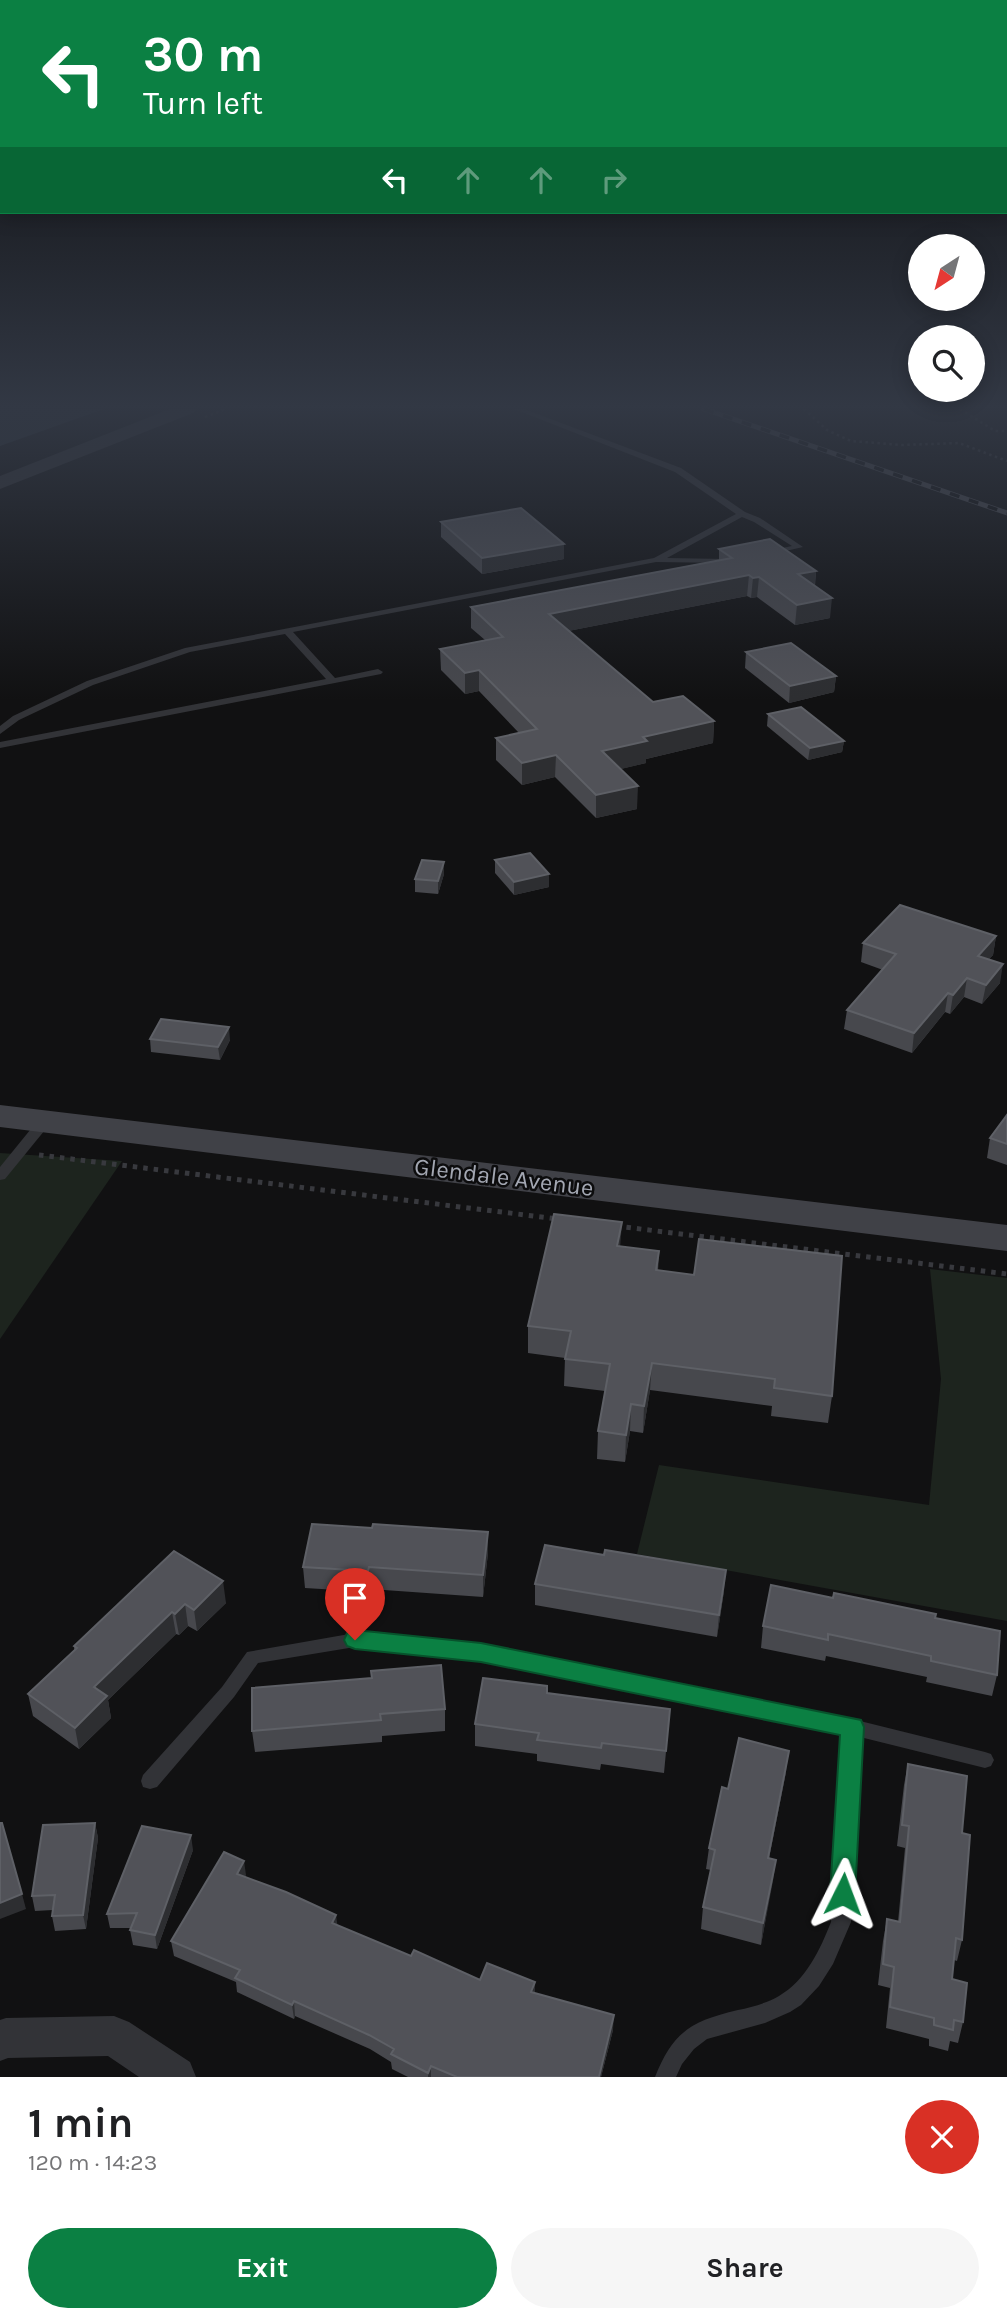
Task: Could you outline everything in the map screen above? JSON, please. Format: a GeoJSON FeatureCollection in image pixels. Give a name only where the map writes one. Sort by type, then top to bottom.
{"type":"FeatureCollection","features":[{"type":"Feature","properties":{"kind":"main road","name":"Glendale Avenue"},"geometry":{"type":"LineString","coordinates":[[0,1116],[1007,1238]]}},
{"type":"Feature","properties":{"kind":"street"},"geometry":{"type":"LineString","coordinates":[[0,2041],[6,2038],[114,2036],[175,2077]]}},
{"type":"Feature","properties":{"kind":"lane"},"geometry":{"type":"LineString","coordinates":[[730,506],[799,547],[760,555]]}},
{"type":"Feature","properties":{"kind":"lane"},"geometry":{"type":"LineString","coordinates":[[656,560],[742,514]]}},
{"type":"Feature","properties":{"kind":"lane"},"geometry":{"type":"LineString","coordinates":[[0,731],[16,718],[90,682],[188,650],[656,560],[733,560]]}},
{"type":"Feature","properties":{"kind":"lane"},"geometry":{"type":"LineString","coordinates":[[286,630],[332,680]]}},
{"type":"Feature","properties":{"kind":"lane"},"geometry":{"type":"LineString","coordinates":[[0,745],[378,672]]}},
{"type":"Feature","properties":{"kind":"lane"},"geometry":{"type":"LineString","coordinates":[[0,1176],[44,1122]]}},
{"type":"Feature","properties":{"kind":"lane"},"geometry":{"type":"LineString","coordinates":[[150,1781],[228,1692],[253,1657],[355,1640],[481,1652],[852,1727],[985,1760]]}},
{"type":"Feature","properties":{"kind":"lane"},"geometry":{"type":"LineString","coordinates":[[665,2077],[680,2049],[695,2033],[784,2004],[811,1980],[831,1948],[841,1922],[852,1727]]}},
{"type":"Feature","properties":{"kind":"path"},"geometry":{"type":"LineString","coordinates":[[20,1152],[568,1220]]}},
{"type":"Feature","properties":{"kind":"path"},"geometry":{"type":"LineString","coordinates":[[609,1225],[1007,1274]]}},
{"type":"Feature","properties":{"kind":"shaded area"},"geometry":{"type":"Polygon","coordinates":[[[0,1153],[122,1161],[0,1339],[0,1153]]]}},
{"type":"Feature","properties":{"kind":"shaded area"},"geometry":{"type":"Polygon","coordinates":[[[930,1269],[1007,1278],[1007,1621],[637,1554],[659,1465],[929,1505],[941,1379],[930,1269]]]}},
{"type":"Feature","properties":{"kind":"building"},"geometry":{"type":"Polygon","coordinates":[[[521,508],[564,544],[482,558],[441,522],[521,508]]]}},
{"type":"Feature","properties":{"kind":"building"},"geometry":{"type":"Polygon","coordinates":[[[770,539],[816,571],[798,574],[832,598],[797,605],[759,577],[753,578],[749,575],[549,614],[653,702],[683,696],[714,721],[643,737],[647,741],[602,751],[638,786],[596,795],[556,755],[522,763],[496,738],[537,729],[479,670],[465,673],[440,649],[503,637],[471,607],[732,558],[719,549],[770,539]]]}},
{"type":"Feature","properties":{"kind":"building"},"geometry":{"type":"Polygon","coordinates":[[[791,643],[836,676],[790,686],[746,652],[791,643]]]}},
{"type":"Feature","properties":{"kind":"building"},"geometry":{"type":"Polygon","coordinates":[[[801,707],[844,741],[810,748],[768,714],[801,707]]]}},
{"type":"Feature","properties":{"kind":"building"},"geometry":{"type":"Polygon","coordinates":[[[530,853],[549,874],[514,882],[495,860],[530,853]]]}},
{"type":"Feature","properties":{"kind":"building"},"geometry":{"type":"Polygon","coordinates":[[[422,860],[444,862],[438,881],[415,879],[422,860]]]}},
{"type":"Feature","properties":{"kind":"building"},"geometry":{"type":"Polygon","coordinates":[[[900,905],[996,936],[978,956],[1003,964],[986,985],[967,978],[953,995],[948,993],[914,1033],[847,1010],[896,954],[863,943],[900,905]]]}},
{"type":"Feature","properties":{"kind":"building"},"geometry":{"type":"Polygon","coordinates":[[[161,1019],[229,1027],[218,1047],[150,1039],[161,1019]]]}},
{"type":"Feature","properties":{"kind":"building"},"geometry":{"type":"Polygon","coordinates":[[[1007,1115],[1007,1144],[990,1138],[1007,1115]]]}},
{"type":"Feature","properties":{"kind":"building"},"geometry":{"type":"Polygon","coordinates":[[[554,1214],[622,1222],[617,1246],[659,1251],[656,1270],[694,1275],[699,1239],[842,1256],[832,1396],[774,1388],[775,1379],[652,1363],[644,1406],[631,1404],[626,1435],[598,1431],[610,1364],[565,1359],[571,1331],[528,1326],[554,1214]]]}},
{"type":"Feature","properties":{"kind":"building"},"geometry":{"type":"Polygon","coordinates":[[[312,1524],[372,1528],[373,1524],[488,1532],[483,1575],[369,1567],[368,1571],[303,1567],[312,1524]]]}},
{"type":"Feature","properties":{"kind":"building"},"geometry":{"type":"Polygon","coordinates":[[[545,1545],[604,1555],[605,1550],[726,1570],[719,1615],[535,1584],[545,1545]]]}},
{"type":"Feature","properties":{"kind":"building"},"geometry":{"type":"Polygon","coordinates":[[[174,1551],[223,1581],[194,1610],[185,1604],[175,1614],[172,1612],[94,1687],[107,1696],[75,1728],[28,1694],[77,1648],[74,1646],[174,1551]]]}},
{"type":"Feature","properties":{"kind":"building"},"geometry":{"type":"Polygon","coordinates":[[[771,1585],[833,1598],[834,1593],[936,1614],[935,1618],[1000,1631],[997,1675],[931,1661],[931,1656],[828,1634],[828,1640],[763,1626],[771,1585]]]}},
{"type":"Feature","properties":{"kind":"building"},"geometry":{"type":"Polygon","coordinates":[[[441,1665],[445,1709],[380,1714],[381,1720],[252,1731],[252,1688],[372,1678],[371,1671],[441,1665]]]}},
{"type":"Feature","properties":{"kind":"building"},"geometry":{"type":"Polygon","coordinates":[[[483,1678],[547,1686],[547,1693],[670,1709],[666,1751],[602,1743],[601,1748],[537,1740],[539,1733],[475,1724],[483,1678]]]}},
{"type":"Feature","properties":{"kind":"building"},"geometry":{"type":"Polygon","coordinates":[[[739,1738],[789,1751],[768,1858],[776,1860],[763,1923],[703,1907],[715,1850],[709,1848],[722,1787],[728,1789],[739,1738]]]}},
{"type":"Feature","properties":{"kind":"building"},"geometry":{"type":"Polygon","coordinates":[[[908,1764],[967,1776],[962,1833],[970,1835],[962,1940],[956,1938],[952,1979],[967,1983],[963,2022],[954,2020],[953,2030],[934,2025],[934,2018],[890,2007],[894,1967],[883,1964],[887,1919],[900,1922],[909,1826],[902,1825],[908,1764]]]}},
{"type":"Feature","properties":{"kind":"building"},"geometry":{"type":"Polygon","coordinates":[[[0,1823],[22,1894],[0,1903],[0,1823]]]}},
{"type":"Feature","properties":{"kind":"building"},"geometry":{"type":"Polygon","coordinates":[[[95,1823],[83,1915],[52,1916],[55,1895],[32,1896],[43,1825],[95,1823]]]}},
{"type":"Feature","properties":{"kind":"building"},"geometry":{"type":"Polygon","coordinates":[[[142,1826],[191,1835],[155,1935],[130,1930],[137,1913],[107,1914],[142,1826]]]}},
{"type":"Feature","properties":{"kind":"building"},"geometry":{"type":"Polygon","coordinates":[[[224,1852],[244,1861],[237,1874],[286,1892],[336,1915],[332,1923],[411,1956],[414,1950],[480,1980],[487,1963],[535,1982],[531,1992],[614,2015],[599,2077],[457,2077],[431,2066],[428,2073],[391,2054],[394,2049],[369,2035],[294,2001],[292,2005],[235,1978],[240,1970],[171,1941],[224,1852]]]}},
{"type":"Feature","properties":{"kind":"railway"},"geometry":{"type":"LineString","coordinates":[[986,506],[1007,513]]}},
{"type":"Feature","properties":{"kind":"route"},"geometry":{"type":"LineString","coordinates":[[355,1640],[481,1652],[852,1727],[843,1894]]}}]}
